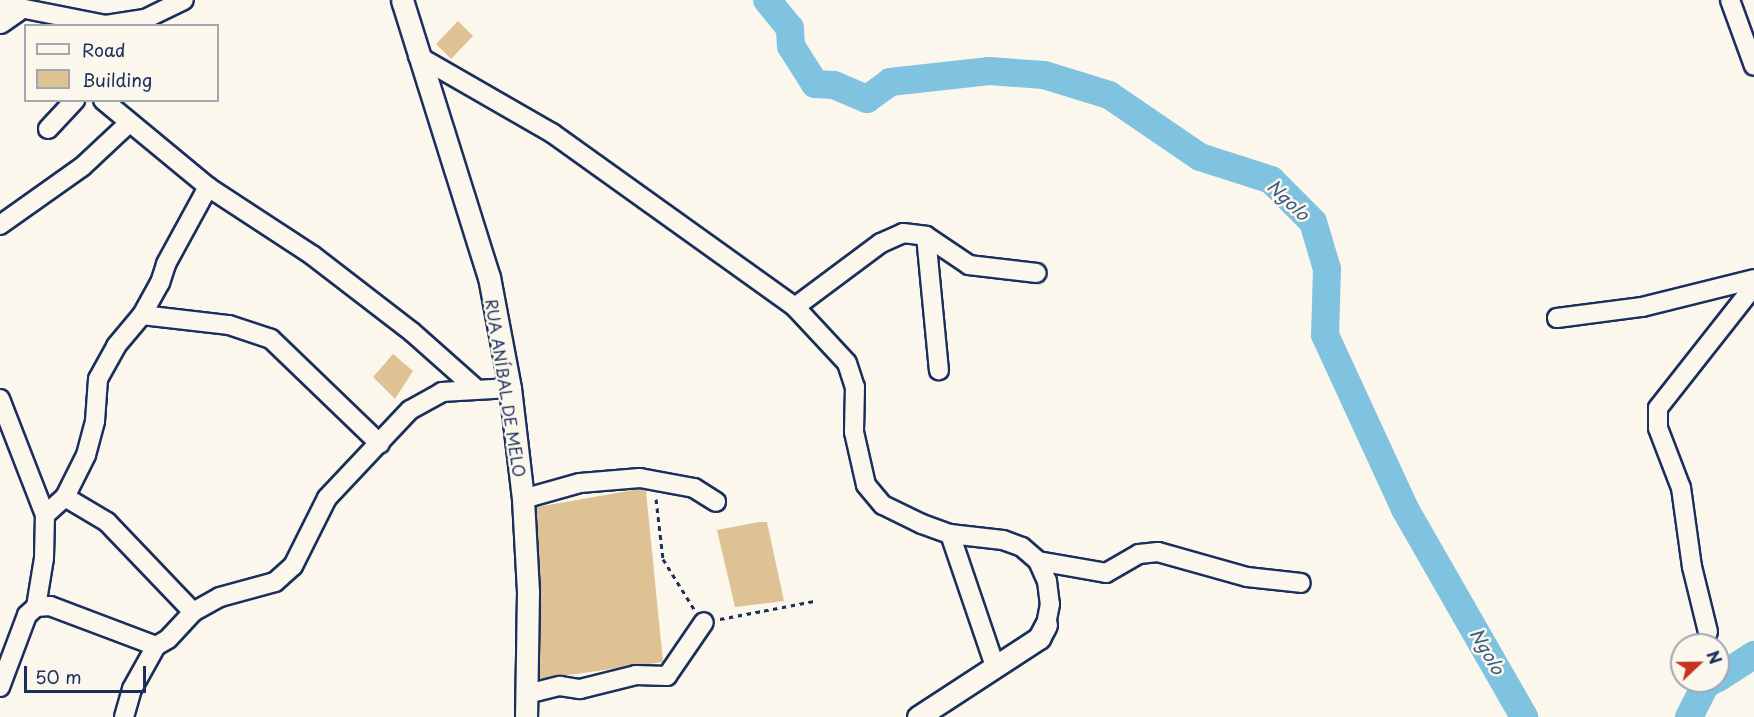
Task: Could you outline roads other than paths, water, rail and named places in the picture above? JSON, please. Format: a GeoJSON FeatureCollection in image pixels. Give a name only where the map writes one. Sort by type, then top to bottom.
{"type":"FeatureCollection","features":[{"type":"Feature","properties":{"kind":"street"},"geometry":{"type":"LineString","coordinates":[[124,24],[170,10],[184,0]]}},
{"type":"Feature","properties":{"kind":"street","name":"RUA ANÍBAL DE MELO"},"geometry":{"type":"LineString","coordinates":[[402,0],[489,277],[510,388],[523,499],[528,592],[526,717]]}},
{"type":"Feature","properties":{"kind":"street"},"geometry":{"type":"LineString","coordinates":[[1730,0],[1754,66]]}},
{"type":"Feature","properties":{"kind":"street"},"geometry":{"type":"LineString","coordinates":[[6,12],[98,24]]}},
{"type":"Feature","properties":{"kind":"street"},"geometry":{"type":"LineString","coordinates":[[418,56],[552,133],[795,307],[847,363],[855,387],[854,432],[866,485],[883,505],[950,534],[1003,540],[1022,547],[1038,561],[1047,581],[1050,604],[1046,625],[1039,638],[918,717]]}},
{"type":"Feature","properties":{"kind":"street"},"geometry":{"type":"LineString","coordinates":[[48,129],[73,102]]}},
{"type":"Feature","properties":{"kind":"street"},"geometry":{"type":"LineString","coordinates":[[105,102],[208,187],[312,255],[412,332],[475,388]]}},
{"type":"Feature","properties":{"kind":"street"},"geometry":{"type":"LineString","coordinates":[[0,225],[82,167],[129,123]]}},
{"type":"Feature","properties":{"kind":"street"},"geometry":{"type":"LineString","coordinates":[[45,515],[65,497],[86,455],[95,421],[98,380],[116,346],[142,315],[208,187]]}},
{"type":"Feature","properties":{"kind":"street"},"geometry":{"type":"LineString","coordinates":[[795,307],[881,243],[903,233],[926,236],[969,265],[1037,273]]}},
{"type":"Feature","properties":{"kind":"street"},"geometry":{"type":"LineString","coordinates":[[926,236],[939,370]]}},
{"type":"Feature","properties":{"kind":"street"},"geometry":{"type":"LineString","coordinates":[[1557,318],[1642,307],[1754,279]]}},
{"type":"Feature","properties":{"kind":"street"},"geometry":{"type":"LineString","coordinates":[[1708,632],[1692,567],[1681,488],[1658,428],[1658,408],[1754,286]]}},
{"type":"Feature","properties":{"kind":"street"},"geometry":{"type":"LineString","coordinates":[[142,315],[229,325],[271,339],[380,444]]}},
{"type":"Feature","properties":{"kind":"street"},"geometry":{"type":"LineString","coordinates":[[124,717],[132,689],[156,646],[168,639],[193,612],[219,597],[275,582],[293,566],[327,498],[410,410],[442,392],[475,388],[510,388]]}},
{"type":"Feature","properties":{"kind":"street"},"geometry":{"type":"LineString","coordinates":[[0,399],[45,515],[44,558],[36,607]]}},
{"type":"Feature","properties":{"kind":"street"},"geometry":{"type":"LineString","coordinates":[[523,499],[580,483],[640,478],[694,488],[716,502]]}},
{"type":"Feature","properties":{"kind":"street"},"geometry":{"type":"LineString","coordinates":[[65,497],[107,522],[193,612]]}},
{"type":"Feature","properties":{"kind":"street"},"geometry":{"type":"LineString","coordinates":[[950,534],[995,666]]}},
{"type":"Feature","properties":{"kind":"street"},"geometry":{"type":"LineString","coordinates":[[1038,561],[1106,573],[1139,554],[1158,552],[1247,577],[1301,583]]}},
{"type":"Feature","properties":{"kind":"street"},"geometry":{"type":"LineString","coordinates":[[0,687],[27,615],[36,607],[51,606],[156,646]]}},
{"type":"Feature","properties":{"kind":"street"},"geometry":{"type":"LineString","coordinates":[[527,694],[560,686],[580,689],[636,675],[667,676],[704,622]]}},
{"type":"Feature","properties":{"kind":"waterway","name":"Ngolo"},"geometry":{"type":"LineString","coordinates":[[767,0],[790,28],[791,46],[815,84],[834,85],[867,99],[890,82],[989,71],[1044,75],[1109,95],[1200,157],[1271,180],[1313,222],[1327,269],[1325,335],[1405,509],[1524,717]]}},
{"type":"Feature","properties":{"kind":"waterway"},"geometry":{"type":"LineString","coordinates":[[1730,670],[1754,655]]}},
{"type":"Feature","properties":{"kind":"waterway"},"geometry":{"type":"LineString","coordinates":[[1689,717],[1701,693]]}}]}
